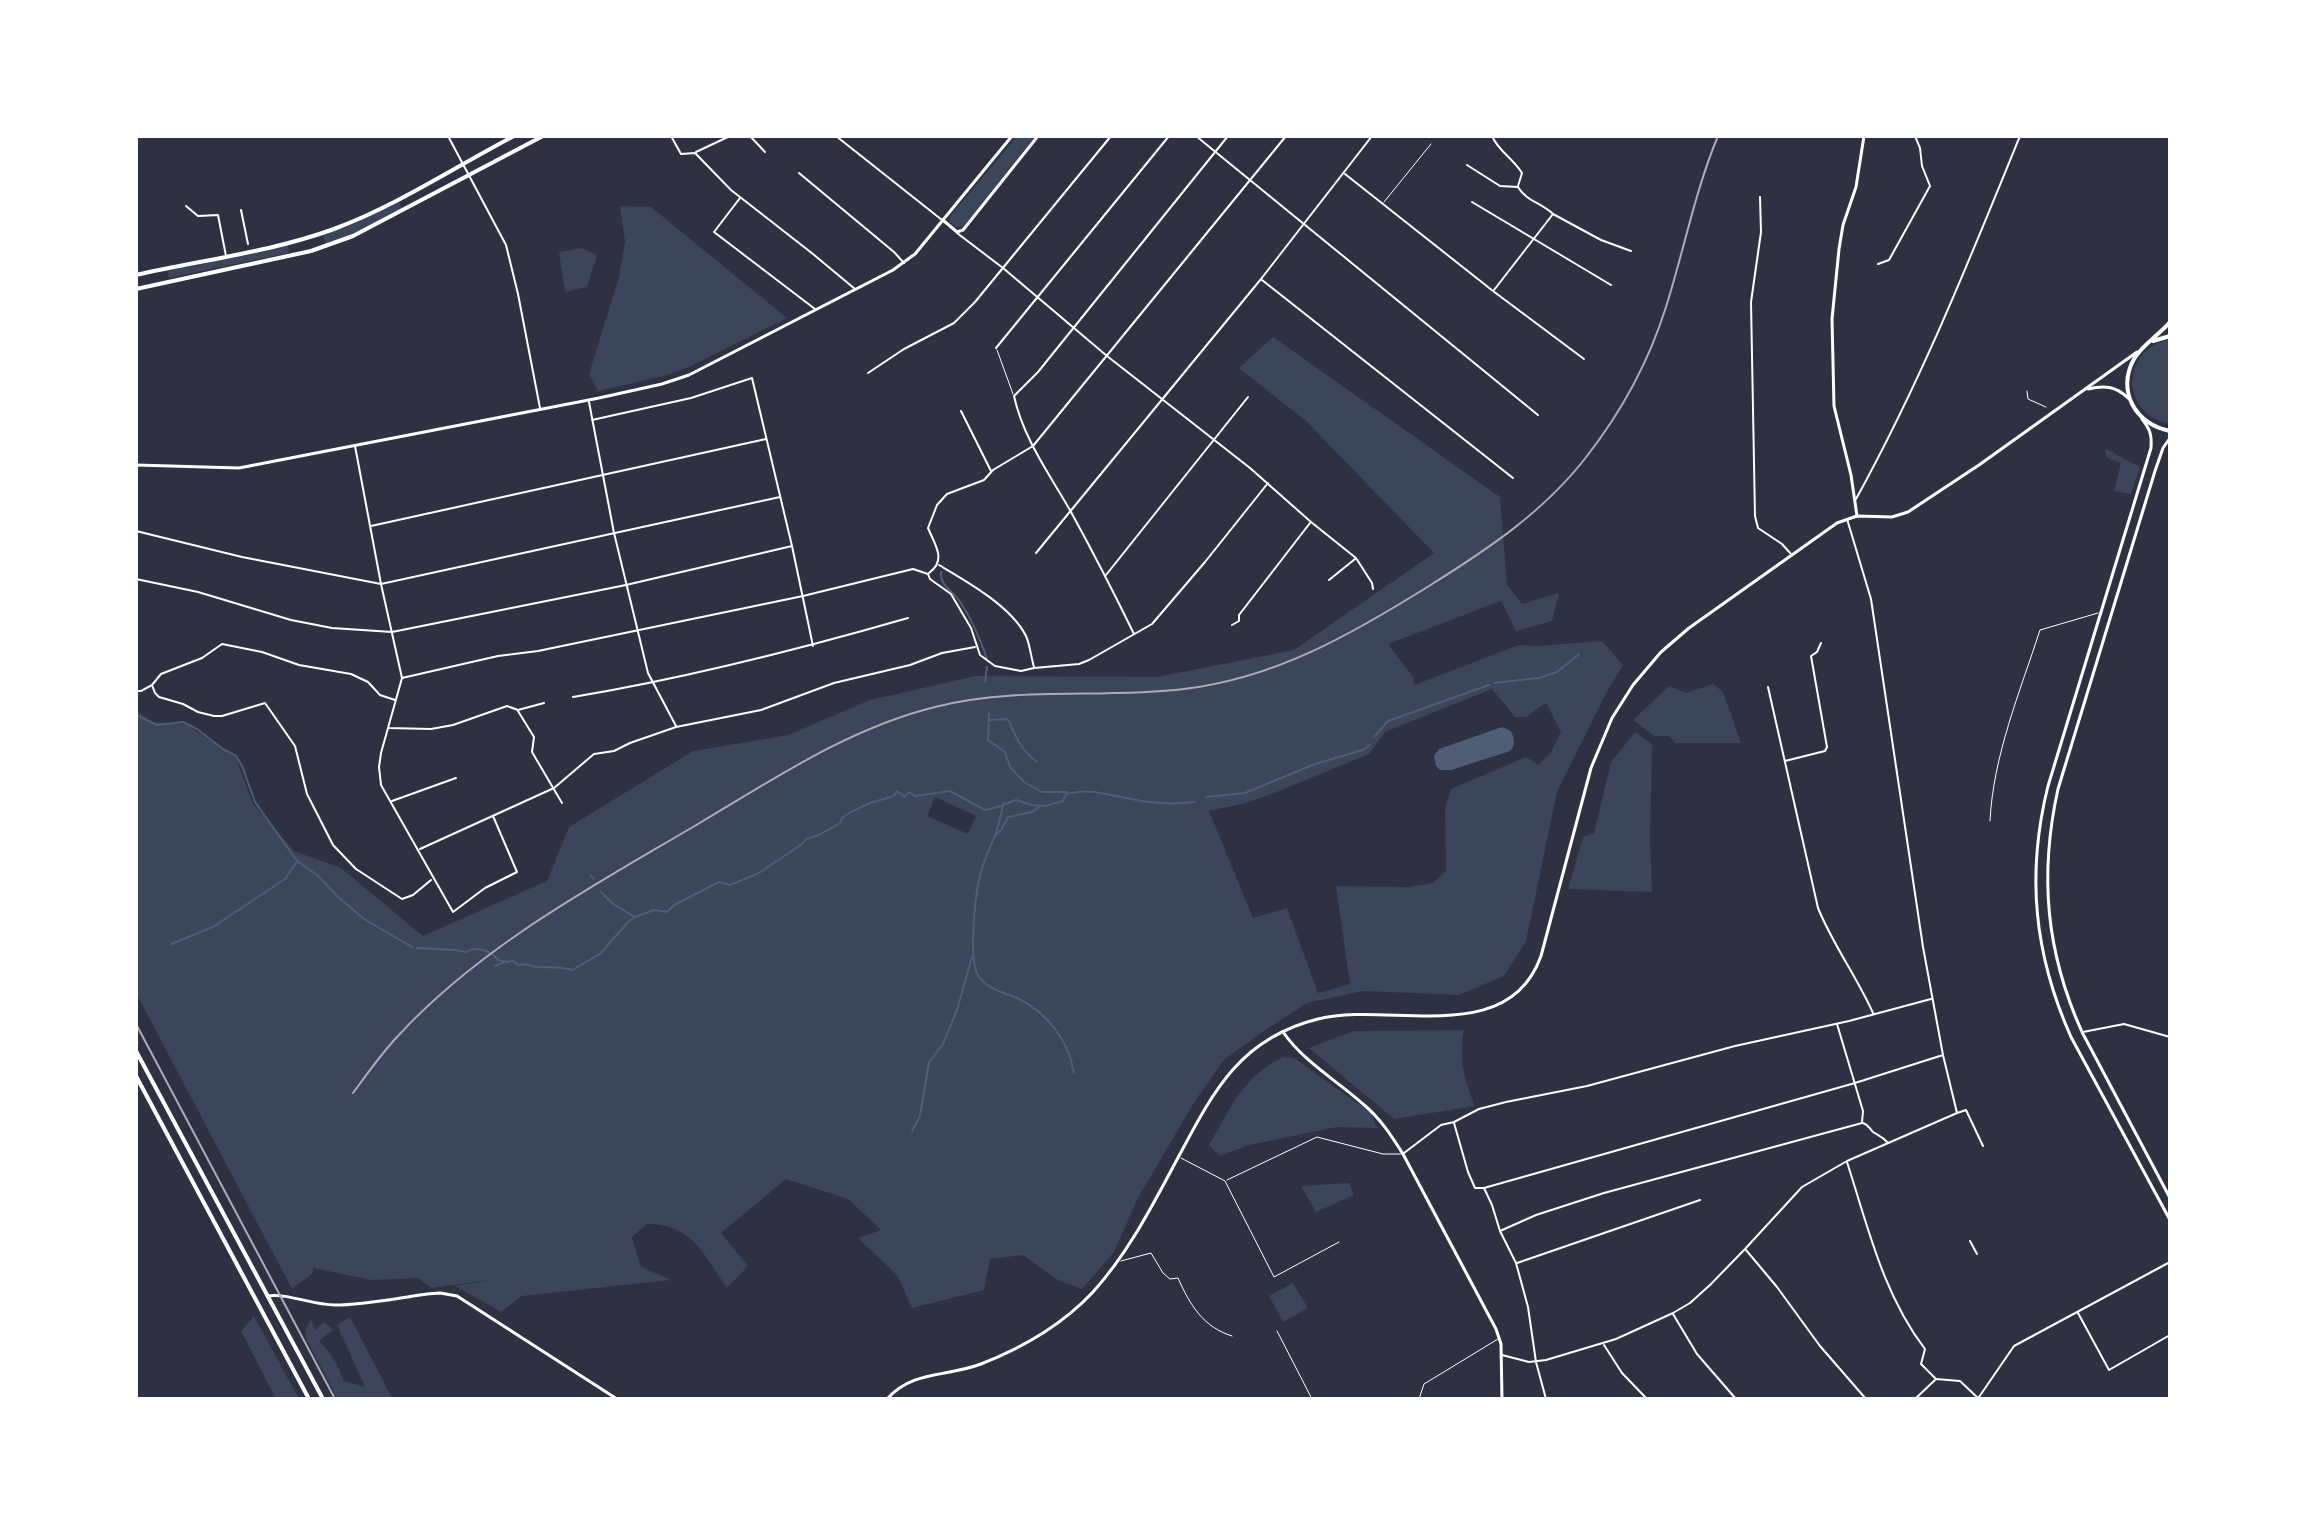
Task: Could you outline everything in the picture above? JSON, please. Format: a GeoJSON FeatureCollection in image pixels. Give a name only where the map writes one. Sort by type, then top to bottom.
{"type":"FeatureCollection","features":[{"type":"Feature","properties":{"kind":"main road"},"geometry":{"type":"LineString","coordinates":[[136,275],[305,238],[335,228],[398,199],[514,136]]}},
{"type":"Feature","properties":{"kind":"main road"},"geometry":{"type":"LineString","coordinates":[[136,289],[321,248],[353,236],[543,136]]}},
{"type":"Feature","properties":{"kind":"main road"},"geometry":{"type":"LineString","coordinates":[[136,465],[239,468],[540,410],[662,384],[689,375],[904,263],[915,254],[1012,136]]}},
{"type":"Feature","properties":{"kind":"main road"},"geometry":{"type":"LineString","coordinates":[[943,221],[957,232],[967,226],[1038,136]]}},
{"type":"Feature","properties":{"kind":"main road"},"geometry":{"type":"LineString","coordinates":[[1857,516],[1834,406],[1832,319],[1843,225],[1856,187],[1864,136]]}},
{"type":"Feature","properties":{"kind":"main road"},"geometry":{"type":"LineString","coordinates":[[887,1399],[900,1386],[920,1378],[979,1365],[1038,1336],[1090,1295],[1118,1262],[1140,1227],[1210,1098],[1228,1074],[1258,1046],[1283,1032],[1330,1016],[1473,1013],[1513,996],[1530,977],[1541,956],[1591,768],[1614,714],[1641,675],[1667,646],[1837,523],[1857,516],[1892,517],[1908,512],[2140,350],[2170,322]]}},
{"type":"Feature","properties":{"kind":"main road"},"geometry":{"type":"LineString","coordinates":[[2151,342],[2170,336]]}},
{"type":"Feature","properties":{"kind":"main road"},"geometry":{"type":"LineString","coordinates":[[2128,398],[2130,368],[2140,350]]}},
{"type":"Feature","properties":{"kind":"main road"},"geometry":{"type":"LineString","coordinates":[[2084,390],[2113,387],[2128,398],[2152,437],[2041,812],[2036,864],[2037,917],[2047,973],[2058,1008],[2170,1220]]}},
{"type":"Feature","properties":{"kind":"main road"},"geometry":{"type":"LineString","coordinates":[[2142,419],[2170,431]]}},
{"type":"Feature","properties":{"kind":"main road"},"geometry":{"type":"LineString","coordinates":[[2170,438],[2155,471],[2058,789],[2049,833],[2047,884],[2053,943],[2069,1005],[2170,1198]]}},
{"type":"Feature","properties":{"kind":"main road"},"geometry":{"type":"LineString","coordinates":[[2099,620],[2108,622]]}},
{"type":"Feature","properties":{"kind":"main road"},"geometry":{"type":"LineString","coordinates":[[1283,1032],[1302,1055],[1377,1117],[1403,1154],[1500,1338],[1502,1399]]}},
{"type":"Feature","properties":{"kind":"main road"},"geometry":{"type":"LineString","coordinates":[[136,1051],[323,1399]]}},
{"type":"Feature","properties":{"kind":"main road"},"geometry":{"type":"LineString","coordinates":[[136,1076],[309,1399]]}},
{"type":"Feature","properties":{"kind":"main road"},"geometry":{"type":"LineString","coordinates":[[256,1302],[267,1296],[280,1295],[313,1304],[334,1305],[440,1293],[457,1296],[617,1399]]}},
{"type":"Feature","properties":{"kind":"street"},"geometry":{"type":"LineString","coordinates":[[448,136],[506,245],[540,410]]}},
{"type":"Feature","properties":{"kind":"street"},"geometry":{"type":"LineString","coordinates":[[671,136],[681,154],[695,153],[730,136]]}},
{"type":"Feature","properties":{"kind":"street"},"geometry":{"type":"LineString","coordinates":[[750,136],[765,152]]}},
{"type":"Feature","properties":{"kind":"street"},"geometry":{"type":"LineString","coordinates":[[836,136],[943,221]]}},
{"type":"Feature","properties":{"kind":"street"},"geometry":{"type":"LineString","coordinates":[[868,373],[904,349],[954,323],[975,302],[1111,136]]}},
{"type":"Feature","properties":{"kind":"street"},"geometry":{"type":"LineString","coordinates":[[996,348],[1169,136]]}},
{"type":"Feature","properties":{"kind":"street"},"geometry":{"type":"LineString","coordinates":[[1196,136],[1538,415]]}},
{"type":"Feature","properties":{"kind":"street"},"geometry":{"type":"LineString","coordinates":[[1134,635],[1033,446],[1018,415],[1014,396],[1038,372],[1228,136]]}},
{"type":"Feature","properties":{"kind":"street"},"geometry":{"type":"LineString","coordinates":[[928,574],[938,564],[937,547],[928,528],[937,505],[952,491],[984,480],[991,472],[1033,446],[1286,136]]}},
{"type":"Feature","properties":{"kind":"street"},"geometry":{"type":"LineString","coordinates":[[1036,553],[1261,279],[1372,136]]}},
{"type":"Feature","properties":{"kind":"street"},"geometry":{"type":"LineString","coordinates":[[1492,136],[1496,146],[1515,161],[1522,173],[1518,187],[1522,195],[1601,240],[1631,251]]}},
{"type":"Feature","properties":{"kind":"street"},"geometry":{"type":"LineString","coordinates":[[1878,264],[1889,260],[1930,186],[1915,136]]}},
{"type":"Feature","properties":{"kind":"street"},"geometry":{"type":"LineString","coordinates":[[1855,500],[1928,355],[2020,136]]}},
{"type":"Feature","properties":{"kind":"street"},"geometry":{"type":"LineString","coordinates":[[695,153],[722,183],[855,289]]}},
{"type":"Feature","properties":{"kind":"street"},"geometry":{"type":"LineString","coordinates":[[1467,165],[1500,186],[1518,187]]}},
{"type":"Feature","properties":{"kind":"street"},"geometry":{"type":"LineString","coordinates":[[799,173],[904,263]]}},
{"type":"Feature","properties":{"kind":"street"},"geometry":{"type":"LineString","coordinates":[[1344,173],[1584,359]]}},
{"type":"Feature","properties":{"kind":"street"},"geometry":{"type":"LineString","coordinates":[[1760,197],[1761,232],[1751,302],[1755,516],[1758,528],[1792,555]]}},
{"type":"Feature","properties":{"kind":"street"},"geometry":{"type":"LineString","coordinates":[[740,198],[714,232],[816,310]]}},
{"type":"Feature","properties":{"kind":"street"},"geometry":{"type":"LineString","coordinates":[[1472,202],[1611,285]]}},
{"type":"Feature","properties":{"kind":"street"},"geometry":{"type":"LineString","coordinates":[[186,206],[198,216],[218,215],[226,256]]}},
{"type":"Feature","properties":{"kind":"street"},"geometry":{"type":"LineString","coordinates":[[241,210],[248,244]]}},
{"type":"Feature","properties":{"kind":"street"},"geometry":{"type":"LineString","coordinates":[[1493,291],[1553,214]]}},
{"type":"Feature","properties":{"kind":"street"},"geometry":{"type":"LineString","coordinates":[[957,232],[1268,483],[1356,558],[1373,589]]}},
{"type":"Feature","properties":{"kind":"street"},"geometry":{"type":"LineString","coordinates":[[1261,279],[1513,478]]}},
{"type":"Feature","properties":{"kind":"street"},"geometry":{"type":"LineString","coordinates":[[592,420],[691,398],[752,378],[813,646]]}},
{"type":"Feature","properties":{"kind":"street"},"geometry":{"type":"LineString","coordinates":[[1105,576],[1248,397]]}},
{"type":"Feature","properties":{"kind":"street"},"geometry":{"type":"LineString","coordinates":[[588,400],[637,630],[652,683],[676,727]]}},
{"type":"Feature","properties":{"kind":"street"},"geometry":{"type":"LineString","coordinates":[[961,411],[991,472]]}},
{"type":"Feature","properties":{"kind":"street"},"geometry":{"type":"LineString","coordinates":[[370,526],[766,439]]}},
{"type":"Feature","properties":{"kind":"street"},"geometry":{"type":"LineString","coordinates":[[354,445],[402,678],[381,753],[379,777],[432,879],[453,912],[485,888],[517,872],[493,816]]}},
{"type":"Feature","properties":{"kind":"street"},"geometry":{"type":"LineString","coordinates":[[928,574],[930,579],[951,594],[971,628],[980,655],[995,666],[1021,671],[1079,664],[1152,624],[1268,483]]}},
{"type":"Feature","properties":{"kind":"street"},"geometry":{"type":"LineString","coordinates":[[136,531],[271,563],[381,584],[780,497]]}},
{"type":"Feature","properties":{"kind":"street"},"geometry":{"type":"LineString","coordinates":[[1847,518],[1871,599],[1932,999],[1957,1113]]}},
{"type":"Feature","properties":{"kind":"street"},"geometry":{"type":"LineString","coordinates":[[1232,625],[1239,621],[1239,615],[1311,522]]}},
{"type":"Feature","properties":{"kind":"street"},"geometry":{"type":"LineString","coordinates":[[136,579],[198,592],[291,620],[332,628],[392,632],[626,585],[792,546]]}},
{"type":"Feature","properties":{"kind":"street"},"geometry":{"type":"LineString","coordinates":[[1329,580],[1356,558]]}},
{"type":"Feature","properties":{"kind":"street"},"geometry":{"type":"LineString","coordinates":[[938,564],[982,591],[1010,616],[1026,635],[1034,668]]}},
{"type":"Feature","properties":{"kind":"street"},"geometry":{"type":"LineString","coordinates":[[402,678],[803,596],[908,570],[928,574]]}},
{"type":"Feature","properties":{"kind":"street"},"geometry":{"type":"LineString","coordinates":[[573,697],[652,683],[813,646],[908,618]]}},
{"type":"Feature","properties":{"kind":"street"},"geometry":{"type":"LineString","coordinates":[[1784,762],[1825,751],[1827,747],[1811,656],[1821,643]]}},
{"type":"Feature","properties":{"kind":"street"},"geometry":{"type":"LineString","coordinates":[[136,691],[152,685],[161,674],[202,658],[222,644],[262,652],[299,665],[351,674],[368,682],[380,695],[396,701]]}},
{"type":"Feature","properties":{"kind":"street"},"geometry":{"type":"LineString","coordinates":[[419,850],[554,788],[594,754],[614,751],[676,727],[761,710],[834,683],[910,665],[942,653],[977,647]]}},
{"type":"Feature","properties":{"kind":"street"},"geometry":{"type":"LineString","coordinates":[[152,685],[159,697],[214,716],[265,703],[295,746],[307,794],[333,845],[343,857],[402,899],[413,895],[432,879]]}},
{"type":"Feature","properties":{"kind":"street"},"geometry":{"type":"LineString","coordinates":[[1768,687],[1818,908],[1829,935],[1874,1014]]}},
{"type":"Feature","properties":{"kind":"street"},"geometry":{"type":"LineString","coordinates":[[388,728],[431,729],[453,725],[507,706],[518,710],[544,703]]}},
{"type":"Feature","properties":{"kind":"street"},"geometry":{"type":"LineString","coordinates":[[518,710],[534,737],[532,752],[562,803]]}},
{"type":"Feature","properties":{"kind":"street"},"geometry":{"type":"LineString","coordinates":[[390,801],[456,778]]}},
{"type":"Feature","properties":{"kind":"street"},"geometry":{"type":"LineString","coordinates":[[1403,1154],[1441,1125],[1479,1109],[1587,1086],[1735,1046],[1932,999]]}},
{"type":"Feature","properties":{"kind":"street"},"geometry":{"type":"LineString","coordinates":[[1837,1024],[1863,1111],[1862,1123]]}},
{"type":"Feature","properties":{"kind":"street"},"geometry":{"type":"LineString","coordinates":[[2082,1032],[2124,1024],[2170,1037]]}},
{"type":"Feature","properties":{"kind":"street"},"geometry":{"type":"LineString","coordinates":[[1454,1122],[1475,1188],[1484,1188],[1855,1083],[1943,1055]]}},
{"type":"Feature","properties":{"kind":"street"},"geometry":{"type":"LineString","coordinates":[[1501,1355],[1536,1362],[1603,1344],[1673,1313],[1690,1303],[1802,1187],[1847,1161],[1957,1113],[1966,1110],[1983,1146]]}},
{"type":"Feature","properties":{"kind":"street"},"geometry":{"type":"LineString","coordinates":[[1500,1231],[1536,1215],[1604,1193],[1862,1123],[1882,1135],[1889,1144]]}},
{"type":"Feature","properties":{"kind":"street"},"geometry":{"type":"LineString","coordinates":[[1847,1161],[1888,1287],[1909,1328],[1925,1349],[1921,1364],[1936,1379],[1960,1381],[1979,1399],[2014,1346],[2170,1262]]}},
{"type":"Feature","properties":{"kind":"street"},"geometry":{"type":"LineString","coordinates":[[1484,1188],[1516,1263],[1546,1399]]}},
{"type":"Feature","properties":{"kind":"street"},"geometry":{"type":"LineString","coordinates":[[1516,1263],[1700,1200]]}},
{"type":"Feature","properties":{"kind":"street"},"geometry":{"type":"LineString","coordinates":[[1970,1241],[1977,1254]]}},
{"type":"Feature","properties":{"kind":"street"},"geometry":{"type":"LineString","coordinates":[[1745,1249],[1820,1346],[1866,1399]]}},
{"type":"Feature","properties":{"kind":"street"},"geometry":{"type":"LineString","coordinates":[[2077,1312],[2109,1370],[2170,1335]]}},
{"type":"Feature","properties":{"kind":"street"},"geometry":{"type":"LineString","coordinates":[[1673,1313],[1697,1354],[1736,1399]]}},
{"type":"Feature","properties":{"kind":"street"},"geometry":{"type":"LineString","coordinates":[[1603,1344],[1622,1373],[1647,1399]]}},
{"type":"Feature","properties":{"kind":"street"},"geometry":{"type":"LineString","coordinates":[[1915,1399],[1936,1379]]}},
{"type":"Feature","properties":{"kind":"lane"},"geometry":{"type":"LineString","coordinates":[[1382,204],[1431,144]]}},
{"type":"Feature","properties":{"kind":"lane"},"geometry":{"type":"LineString","coordinates":[[996,348],[1014,396]]}},
{"type":"Feature","properties":{"kind":"lane"},"geometry":{"type":"LineString","coordinates":[[2027,391],[2028,399],[2046,407]]}},
{"type":"Feature","properties":{"kind":"lane"},"geometry":{"type":"LineString","coordinates":[[1990,821],[1991,793],[1999,761],[2040,630],[2101,613]]}},
{"type":"Feature","properties":{"kind":"lane"},"geometry":{"type":"LineString","coordinates":[[1225,1181],[1317,1137],[1383,1154],[1403,1154]]}},
{"type":"Feature","properties":{"kind":"lane"},"geometry":{"type":"LineString","coordinates":[[1179,1157],[1225,1181],[1274,1277],[1339,1242]]}},
{"type":"Feature","properties":{"kind":"lane"},"geometry":{"type":"LineString","coordinates":[[1118,1262],[1151,1253],[1163,1273],[1170,1279],[1178,1278],[1201,1318],[1216,1331],[1232,1336]]}},
{"type":"Feature","properties":{"kind":"lane"},"geometry":{"type":"LineString","coordinates":[[1277,1331],[1312,1399]]}},
{"type":"Feature","properties":{"kind":"lane"},"geometry":{"type":"LineString","coordinates":[[1419,1399],[1424,1384],[1500,1338]]}},
{"type":"Feature","properties":{"kind":"shaded area"},"geometry":{"type":"Polygon","coordinates":[[[1017,136],[1035,136],[966,223],[956,227],[949,222],[951,215],[1017,136]]]}},
{"type":"Feature","properties":{"kind":"shaded area"},"geometry":{"type":"Polygon","coordinates":[[[398,201],[402,208],[325,244],[323,235],[349,226],[398,201]]]}},
{"type":"Feature","properties":{"kind":"shaded area"},"geometry":{"type":"Polygon","coordinates":[[[620,206],[651,207],[787,318],[689,367],[598,391],[589,374],[619,277],[625,242],[620,206]]]}},
{"type":"Feature","properties":{"kind":"shaded area"},"geometry":{"type":"Polygon","coordinates":[[[288,245],[289,253],[169,278],[167,271],[288,245]]]}},
{"type":"Feature","properties":{"kind":"shaded area"},"geometry":{"type":"Polygon","coordinates":[[[582,248],[597,255],[587,287],[565,292],[559,252],[582,248]]]}},
{"type":"Feature","properties":{"kind":"shaded area"},"geometry":{"type":"Polygon","coordinates":[[[1273,337],[1500,497],[1507,585],[1522,604],[1559,593],[1552,621],[1516,631],[1501,601],[1388,644],[1413,677],[1414,685],[1519,645],[1602,641],[1623,665],[1557,792],[1526,941],[1504,976],[1459,995],[1363,991],[1307,1003],[1224,1060],[1195,1101],[1138,1198],[1114,1252],[1082,1289],[1058,1280],[1023,1255],[990,1259],[984,1290],[912,1308],[897,1275],[858,1238],[881,1230],[848,1199],[786,1179],[721,1233],[748,1266],[727,1288],[703,1253],[686,1236],[662,1225],[647,1224],[632,1237],[641,1267],[671,1280],[522,1296],[501,1312],[455,1286],[498,1279],[431,1288],[418,1278],[372,1280],[313,1268],[313,1273],[292,1289],[136,993],[136,710],[152,722],[186,724],[236,758],[253,804],[294,851],[341,868],[423,936],[547,881],[569,827],[693,751],[788,735],[870,700],[976,676],[1157,677],[1294,650],[1434,553],[1306,421],[1239,368],[1273,337]],[[1492,689],[1385,732],[1369,754],[1277,792],[1209,811],[1253,918],[1287,908],[1318,993],[1350,984],[1336,886],[1407,887],[1433,883],[1446,871],[1445,808],[1451,789],[1526,757],[1538,765],[1550,754],[1561,732],[1546,703],[1526,717],[1515,717],[1492,689]],[[935,797],[927,816],[968,834],[976,816],[935,797]]]}},
{"type":"Feature","properties":{"kind":"shaded area"},"geometry":{"type":"Polygon","coordinates":[[[2170,339],[2170,424],[2154,418],[2142,408],[2132,382],[2142,356],[2154,345],[2170,339]]]}},
{"type":"Feature","properties":{"kind":"shaded area"},"geometry":{"type":"Polygon","coordinates":[[[2105,450],[2140,467],[2131,494],[2114,491],[2121,463],[2107,458],[2105,450]]]}},
{"type":"Feature","properties":{"kind":"shaded area"},"geometry":{"type":"Polygon","coordinates":[[[1713,684],[1723,692],[1741,743],[1675,743],[1669,736],[1654,736],[1633,720],[1669,686],[1686,693],[1713,684]]]}},
{"type":"Feature","properties":{"kind":"shaded area"},"geometry":{"type":"Polygon","coordinates":[[[1502,727],[1511,731],[1513,736],[1514,744],[1510,751],[1451,770],[1440,770],[1436,766],[1434,756],[1439,749],[1502,727]]]}},
{"type":"Feature","properties":{"kind":"shaded area"},"geometry":{"type":"Polygon","coordinates":[[[1635,732],[1652,744],[1652,892],[1568,889],[1583,837],[1594,833],[1611,762],[1635,732]]]}},
{"type":"Feature","properties":{"kind":"shaded area"},"geometry":{"type":"Polygon","coordinates":[[[1464,1030],[1464,1069],[1475,1106],[1394,1119],[1309,1048],[1354,1031],[1464,1030]]]}},
{"type":"Feature","properties":{"kind":"shaded area"},"geometry":{"type":"Polygon","coordinates":[[[1283,1057],[1294,1058],[1371,1113],[1377,1128],[1337,1127],[1249,1145],[1220,1156],[1209,1145],[1231,1106],[1257,1074],[1283,1057]]]}},
{"type":"Feature","properties":{"kind":"shaded area"},"geometry":{"type":"Polygon","coordinates":[[[1349,1183],[1354,1195],[1316,1212],[1301,1186],[1349,1183]]]}},
{"type":"Feature","properties":{"kind":"shaded area"},"geometry":{"type":"Polygon","coordinates":[[[1293,1283],[1308,1308],[1283,1322],[1269,1296],[1293,1283]]]}},
{"type":"Feature","properties":{"kind":"shaded area"},"geometry":{"type":"Polygon","coordinates":[[[254,1316],[299,1399],[276,1399],[241,1331],[254,1316]]]}},
{"type":"Feature","properties":{"kind":"shaded area"},"geometry":{"type":"Polygon","coordinates":[[[350,1317],[393,1399],[337,1399],[306,1338],[306,1329],[311,1319],[315,1330],[324,1322],[333,1330],[319,1341],[334,1360],[344,1381],[365,1387],[337,1325],[350,1317]]]}},
{"type":"Feature","properties":{"kind":"waterway"},"geometry":{"type":"LineString","coordinates":[[941,572],[944,584],[971,620],[987,659]]}},
{"type":"Feature","properties":{"kind":"waterway"},"geometry":{"type":"LineString","coordinates":[[1494,683],[1539,678],[1557,672],[1579,654]]}},
{"type":"Feature","properties":{"kind":"waterway"},"geometry":{"type":"LineString","coordinates":[[985,682],[987,667]]}},
{"type":"Feature","properties":{"kind":"waterway"},"geometry":{"type":"LineString","coordinates":[[1374,737],[1388,721],[1489,685]]}},
{"type":"Feature","properties":{"kind":"waterway"},"geometry":{"type":"LineString","coordinates":[[989,713],[988,740],[1005,752],[1010,767],[1024,782],[1042,792],[1067,792]]}},
{"type":"Feature","properties":{"kind":"waterway"},"geometry":{"type":"LineString","coordinates":[[136,715],[157,725],[183,722],[236,756],[255,802],[297,861],[317,875],[364,919],[412,947]]}},
{"type":"Feature","properties":{"kind":"waterway"},"geometry":{"type":"LineString","coordinates":[[990,720],[1007,719],[1023,749],[1037,762]]}},
{"type":"Feature","properties":{"kind":"waterway"},"geometry":{"type":"LineString","coordinates":[[1206,797],[1245,793],[1370,745]]}},
{"type":"Feature","properties":{"kind":"waterway"},"geometry":{"type":"LineString","coordinates":[[417,948],[466,952],[479,949],[498,960],[512,960],[518,965],[572,970],[600,954],[635,917],[654,910],[667,912],[674,905],[719,882],[730,885],[759,873],[806,839],[840,823],[851,812],[894,796],[897,791],[905,797],[909,792],[915,796],[950,791],[985,810],[1016,800],[1045,806],[1063,801],[1066,794],[1086,791],[1155,803],[1195,802]]}},
{"type":"Feature","properties":{"kind":"waterway"},"geometry":{"type":"LineString","coordinates":[[1004,803],[977,889],[973,930],[976,970],[987,985],[1028,1004],[1047,1020],[1062,1039],[1074,1073]]}},
{"type":"Feature","properties":{"kind":"waterway"},"geometry":{"type":"LineString","coordinates":[[995,836],[1008,817],[1032,812],[1039,807]]}},
{"type":"Feature","properties":{"kind":"waterway"},"geometry":{"type":"LineString","coordinates":[[171,944],[213,927],[285,879],[296,863]]}},
{"type":"Feature","properties":{"kind":"waterway"},"geometry":{"type":"LineString","coordinates":[[590,875],[594,879]]}},
{"type":"Feature","properties":{"kind":"waterway"},"geometry":{"type":"LineString","coordinates":[[601,892],[613,904],[635,917]]}},
{"type":"Feature","properties":{"kind":"waterway"},"geometry":{"type":"LineString","coordinates":[[912,1131],[920,1116],[929,1062],[943,1044],[957,1010],[972,957]]}},
{"type":"Feature","properties":{"kind":"waterway"},"geometry":{"type":"LineString","coordinates":[[495,966],[505,962]]}},
{"type":"Feature","properties":{"kind":"railway"},"geometry":{"type":"LineString","coordinates":[[353,1093],[391,1044],[430,1004],[503,945],[622,868],[787,771],[873,727],[935,707],[966,701],[1028,695],[1153,692],[1250,675],[1342,637],[1494,543],[1534,512],[1570,476],[1600,439],[1633,385],[1666,307],[1696,199],[1718,136]]}},
{"type":"Feature","properties":{"kind":"railway"},"geometry":{"type":"LineString","coordinates":[[136,1024],[335,1399]]}}]}
